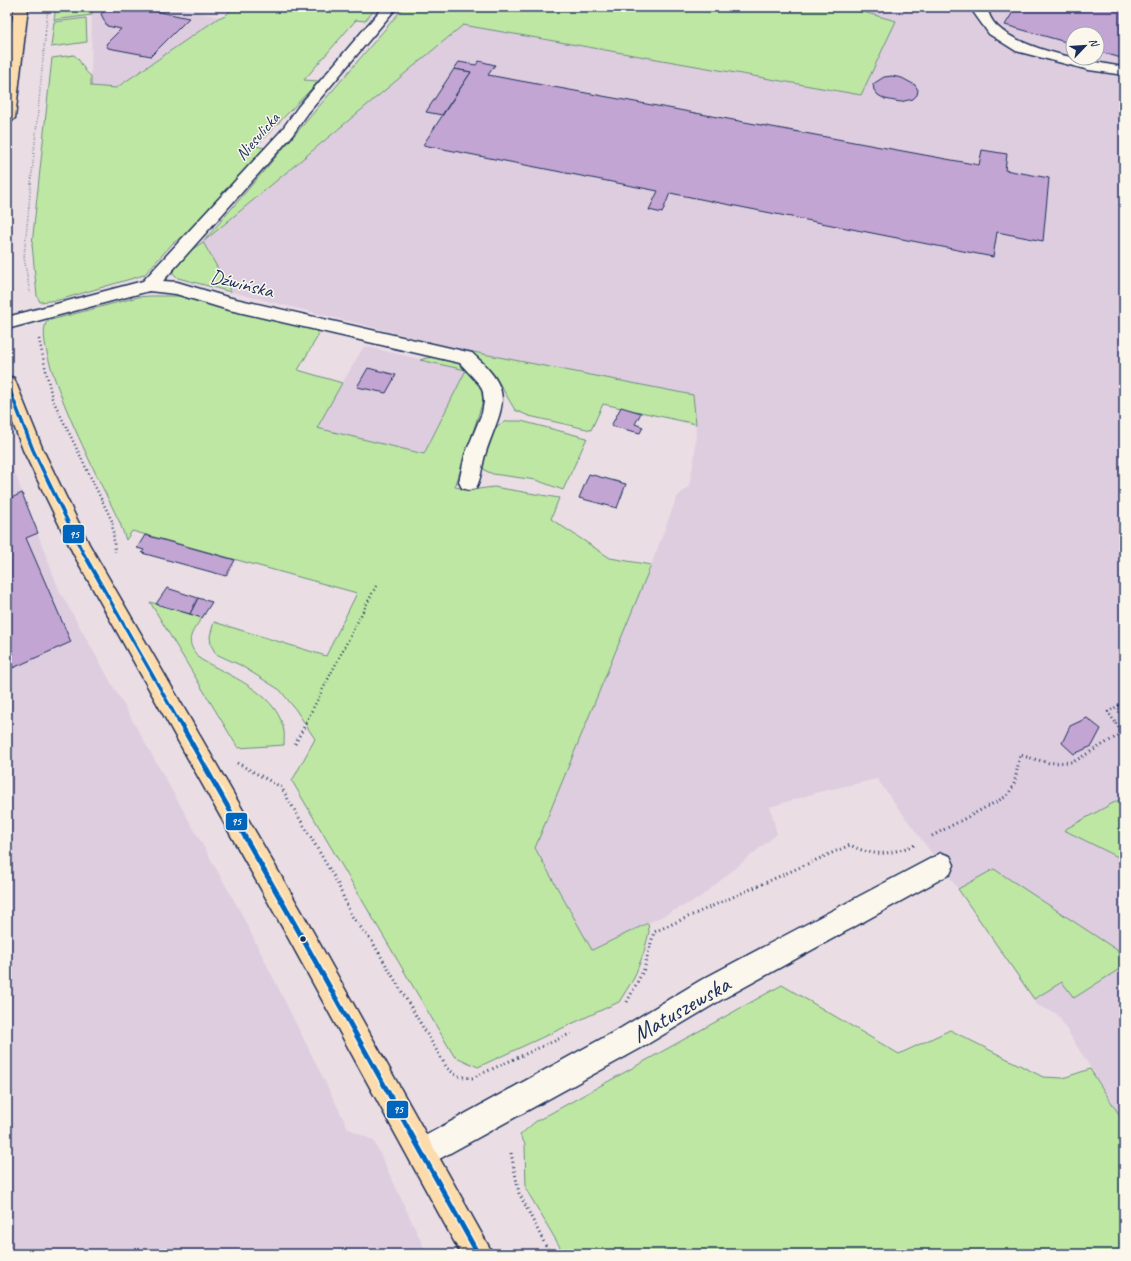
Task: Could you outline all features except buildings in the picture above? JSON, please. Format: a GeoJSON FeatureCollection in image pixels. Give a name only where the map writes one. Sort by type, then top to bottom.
{"type":"FeatureCollection","features":[{"type":"Feature","properties":{"kind":"main road"},"geometry":{"type":"LineString","coordinates":[[7,118],[21,7]]}},
{"type":"Feature","properties":{"kind":"main road"},"geometry":{"type":"LineString","coordinates":[[7,383],[33,450],[81,549],[294,923],[478,1254]]}},
{"type":"Feature","properties":{"kind":"street","name":"Niesulicka"},"geometry":{"type":"LineString","coordinates":[[149,285],[286,134],[303,110],[390,7]]}},
{"type":"Feature","properties":{"kind":"street"},"geometry":{"type":"LineString","coordinates":[[981,7],[981,13],[994,31],[1020,48],[1089,66],[1124,71]]}},
{"type":"Feature","properties":{"kind":"street","name":"Dźwińska"},"geometry":{"type":"LineString","coordinates":[[7,323],[149,285],[176,288],[225,302],[466,358],[481,370],[495,397],[494,408],[476,453],[468,482]]}},
{"type":"Feature","properties":{"kind":"street","name":"Matuszewska"},"geometry":{"type":"LineString","coordinates":[[422,1153],[631,1038],[711,990],[941,865]]}},
{"type":"Feature","properties":{"kind":"path"},"geometry":{"type":"LineString","coordinates":[[48,7],[24,257],[52,398],[112,521],[116,556]]}},
{"type":"Feature","properties":{"kind":"path"},"geometry":{"type":"LineString","coordinates":[[295,744],[376,586]]}},
{"type":"Feature","properties":{"kind":"path"},"geometry":{"type":"LineString","coordinates":[[925,840],[1007,796],[1014,785],[1020,755],[1049,763],[1073,762],[1124,733],[1108,712],[1124,702]]}},
{"type":"Feature","properties":{"kind":"path"},"geometry":{"type":"LineString","coordinates":[[231,760],[281,788],[337,882],[342,899],[360,930],[373,943],[447,1068],[457,1076],[472,1078],[578,1030]]}},
{"type":"Feature","properties":{"kind":"path"},"geometry":{"type":"LineString","coordinates":[[626,1003],[640,980],[651,951],[654,932],[850,845],[863,852],[876,855],[890,853],[918,844]]}},
{"type":"Feature","properties":{"kind":"path"},"geometry":{"type":"LineString","coordinates":[[511,1153],[519,1193],[550,1254]]}},
{"type":"Feature","properties":{"kind":"shaded area"},"geometry":{"type":"Polygon","coordinates":[[[92,7],[173,7],[220,17],[116,88],[91,86],[92,7]]]}},
{"type":"Feature","properties":{"kind":"shaded area"},"geometry":{"type":"Polygon","coordinates":[[[845,7],[1124,7],[1124,1122],[1057,1014],[1037,1005],[958,889],[877,779],[819,792],[770,807],[777,834],[698,899],[592,950],[535,848],[651,565],[677,497],[689,486],[695,454],[696,415],[693,395],[468,351],[231,292],[203,242],[463,25],[861,95],[896,21],[845,7]]]}},
{"type":"Feature","properties":{"kind":"shaded area"},"geometry":{"type":"Polygon","coordinates":[[[364,346],[466,370],[424,454],[316,428],[364,346]]]}},
{"type":"Feature","properties":{"kind":"shaded area"},"geometry":{"type":"Polygon","coordinates":[[[7,452],[59,590],[240,911],[348,1128],[374,1141],[427,1254],[7,1254],[7,452]]]}},
{"type":"Feature","properties":{"kind":"green space"},"geometry":{"type":"Polygon","coordinates":[[[56,7],[92,7],[92,15],[54,20],[56,7]]]}},
{"type":"Feature","properties":{"kind":"green space"},"geometry":{"type":"Polygon","coordinates":[[[234,7],[377,7],[365,21],[356,20],[304,80],[319,81],[256,146],[265,148],[190,232],[173,243],[144,275],[59,300],[40,302],[37,296],[32,244],[52,58],[74,55],[91,76],[91,86],[116,88],[220,17],[224,17],[234,7]]]}},
{"type":"Feature","properties":{"kind":"green space"},"geometry":{"type":"Polygon","coordinates":[[[404,7],[845,7],[896,21],[861,95],[463,25],[203,242],[404,7]]]}},
{"type":"Feature","properties":{"kind":"green space"},"geometry":{"type":"Polygon","coordinates":[[[86,18],[87,42],[51,47],[54,22],[86,18]]]}},
{"type":"Feature","properties":{"kind":"green space"},"geometry":{"type":"Polygon","coordinates":[[[203,242],[231,292],[178,278],[172,272],[184,255],[203,242]]]}},
{"type":"Feature","properties":{"kind":"green space"},"geometry":{"type":"Polygon","coordinates":[[[180,296],[216,306],[315,328],[318,331],[318,336],[298,370],[342,383],[317,428],[424,454],[466,370],[420,360],[432,357],[452,360],[465,366],[476,377],[481,389],[483,401],[455,487],[471,490],[494,487],[559,498],[551,519],[610,558],[651,565],[535,848],[592,950],[648,923],[649,932],[644,952],[634,978],[619,1002],[478,1067],[454,1056],[292,781],[315,739],[296,710],[280,690],[240,665],[216,654],[211,645],[210,636],[214,622],[326,656],[357,593],[132,531],[126,540],[120,523],[71,420],[58,388],[44,336],[47,321],[138,297],[180,296]]]}},
{"type":"Feature","properties":{"kind":"green space"},"geometry":{"type":"Polygon","coordinates":[[[468,351],[693,395],[696,424],[603,404],[591,430],[529,416],[515,410],[495,376],[483,361],[468,351]]]}},
{"type":"Feature","properties":{"kind":"green space"},"geometry":{"type":"Polygon","coordinates":[[[508,421],[521,421],[587,438],[563,490],[536,480],[493,474],[486,471],[481,465],[486,444],[491,432],[501,424],[508,421]]]}},
{"type":"Feature","properties":{"kind":"green space"},"geometry":{"type":"Polygon","coordinates":[[[150,602],[202,618],[194,629],[190,638],[192,648],[195,653],[200,659],[236,678],[261,694],[271,704],[283,727],[284,745],[238,748],[150,602]]]}},
{"type":"Feature","properties":{"kind":"green space"},"geometry":{"type":"Polygon","coordinates":[[[1124,797],[1124,860],[1064,830],[1124,797]]]}},
{"type":"Feature","properties":{"kind":"green space"},"geometry":{"type":"Polygon","coordinates":[[[994,869],[1117,950],[1121,959],[1121,968],[1074,998],[1062,982],[1034,999],[958,889],[994,869]]]}},
{"type":"Feature","properties":{"kind":"green space"},"geometry":{"type":"Polygon","coordinates":[[[782,985],[899,1054],[950,1030],[1043,1077],[1063,1078],[1090,1069],[1124,1122],[1124,1254],[564,1254],[526,1189],[525,1144],[520,1135],[535,1122],[782,985]]]}},
{"type":"Feature","properties":{"kind":"transit line","name":"95"},"geometry":{"type":"LineString","coordinates":[[7,383],[33,450],[81,549],[294,923],[478,1254]]}}]}
